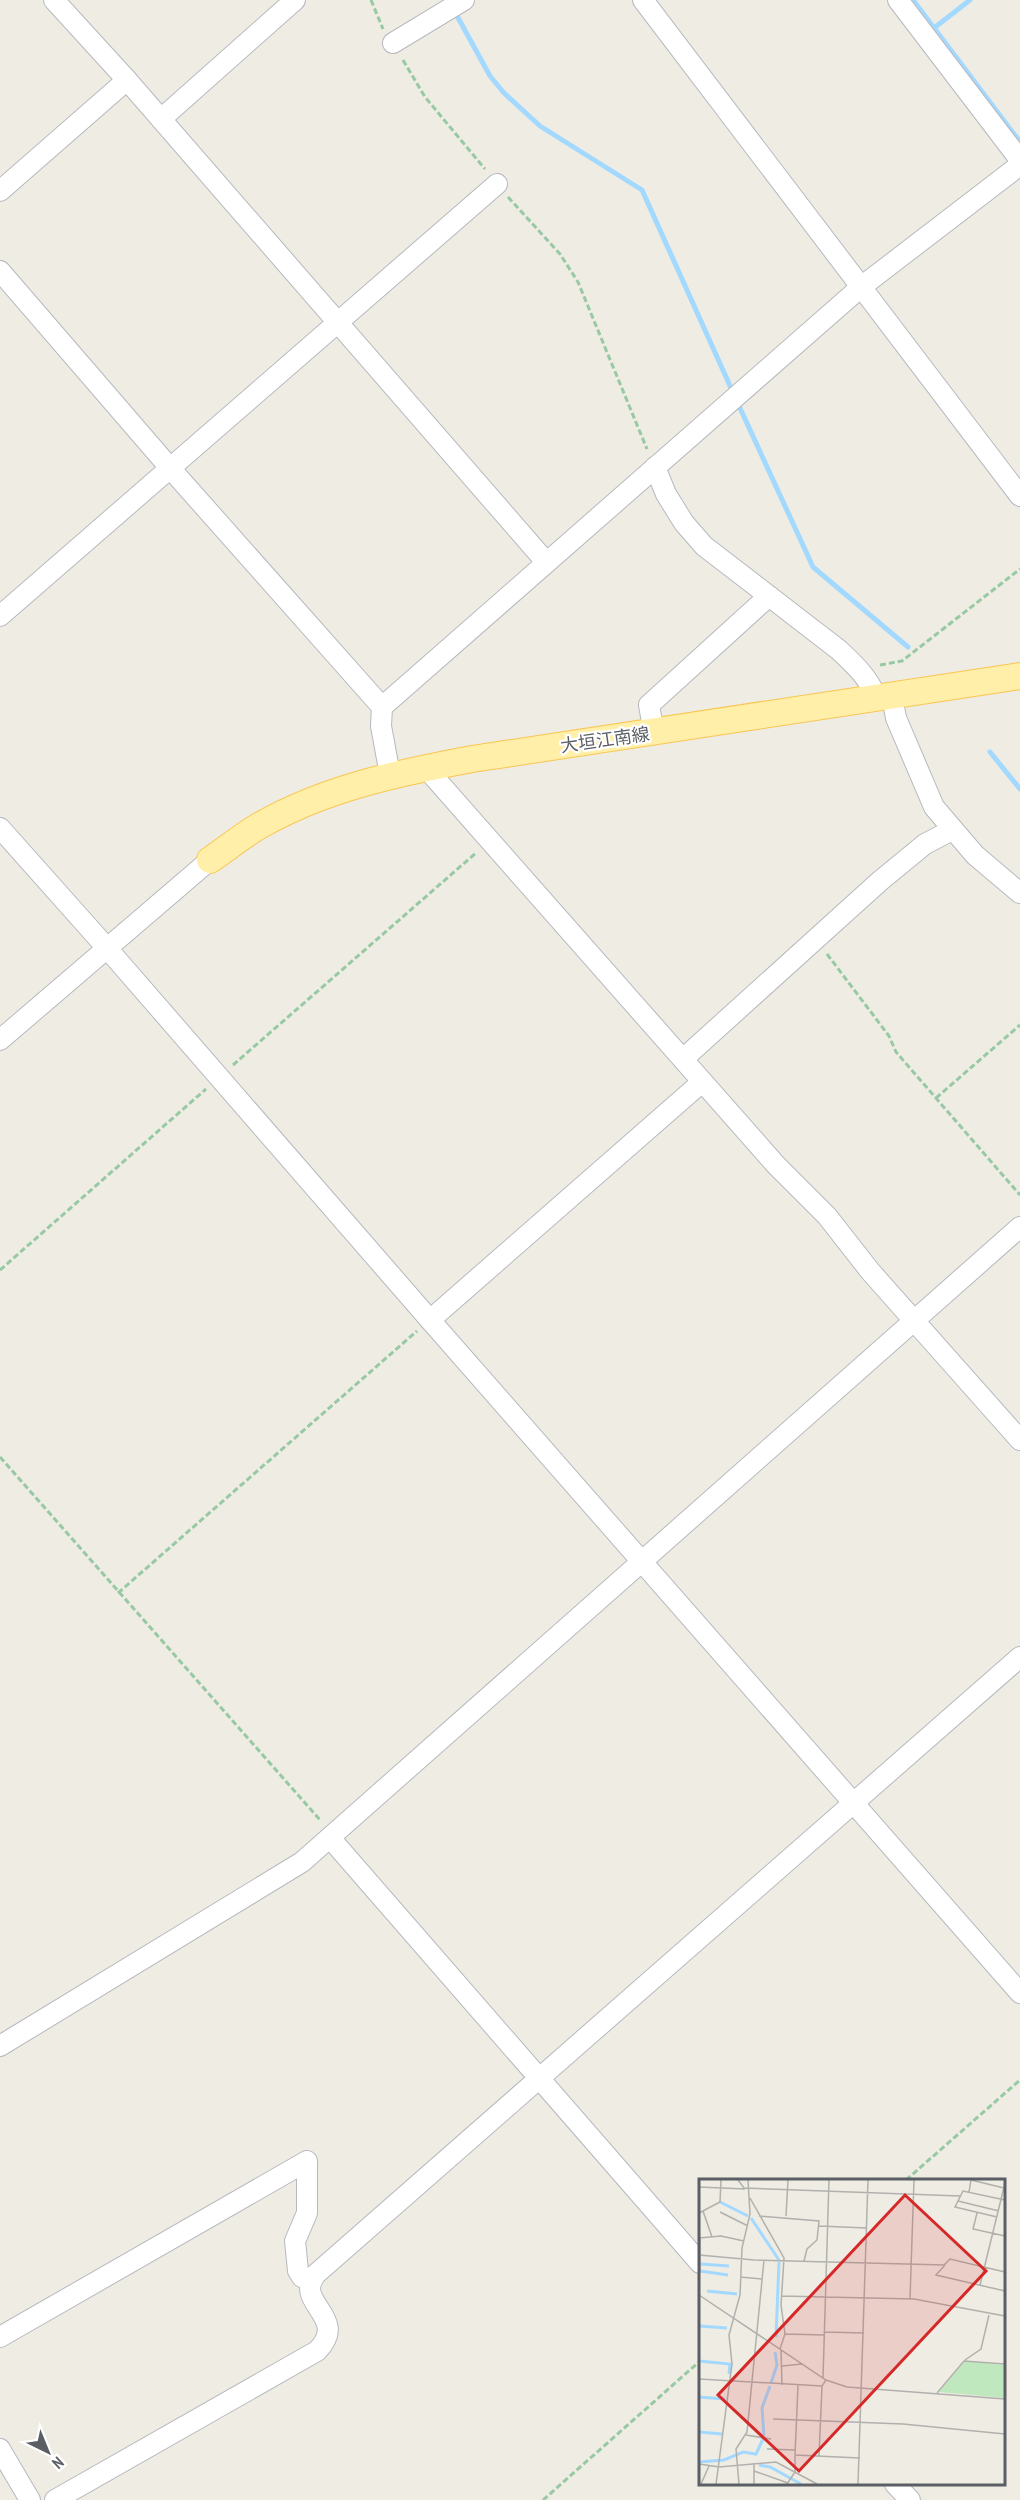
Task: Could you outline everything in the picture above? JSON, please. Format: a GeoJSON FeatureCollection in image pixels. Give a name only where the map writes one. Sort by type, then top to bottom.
{"type":"FeatureCollection","features":[{"type":"Feature","properties":{"kind":"main road","name":"大垣江南線"},"geometry":{"type":"LineString","coordinates":[[210,861],[258,827],[295,808],[337,790],[390,775],[472,759],[1020,676]]}},
{"type":"Feature","properties":{"kind":"street"},"geometry":{"type":"LineString","coordinates":[[54,0],[127,80],[546,562]]}},
{"type":"Feature","properties":{"kind":"street"},"geometry":{"type":"LineString","coordinates":[[161,119],[296,0]]}},
{"type":"Feature","properties":{"kind":"street"},"geometry":{"type":"LineString","coordinates":[[393,43],[464,0]]}},
{"type":"Feature","properties":{"kind":"street"},"geometry":{"type":"LineString","coordinates":[[643,0],[1020,496]]}},
{"type":"Feature","properties":{"kind":"street"},"geometry":{"type":"LineString","coordinates":[[898,0],[1020,160]]}},
{"type":"Feature","properties":{"kind":"street"},"geometry":{"type":"LineString","coordinates":[[0,191],[127,80]]}},
{"type":"Feature","properties":{"kind":"street"},"geometry":{"type":"LineString","coordinates":[[382,707],[861,287],[1020,165]]}},
{"type":"Feature","properties":{"kind":"street"},"geometry":{"type":"LineString","coordinates":[[0,616],[497,184]]}},
{"type":"Feature","properties":{"kind":"street"},"geometry":{"type":"LineString","coordinates":[[0,271],[170,468],[382,707],[381,726],[390,775]]}},
{"type":"Feature","properties":{"kind":"street"},"geometry":{"type":"LineString","coordinates":[[655,467],[666,494],[684,523],[704,546],[859,668],[884,698],[896,718],[916,771],[934,807],[975,855],[1020,893]]}},
{"type":"Feature","properties":{"kind":"street"},"geometry":{"type":"LineString","coordinates":[[654,733],[649,705],[769,596]]}},
{"type":"Feature","properties":{"kind":"street"},"geometry":{"type":"LineString","coordinates":[[426,768],[776,1165],[827,1216],[870,1271],[1020,1440]]}},
{"type":"Feature","properties":{"kind":"street"},"geometry":{"type":"LineString","coordinates":[[0,828],[1020,1993]]}},
{"type":"Feature","properties":{"kind":"street"},"geometry":{"type":"LineString","coordinates":[[683,1059],[898,866],[925,844],[952,830]]}},
{"type":"Feature","properties":{"kind":"street"},"geometry":{"type":"LineString","coordinates":[[0,1040],[106,947],[210,861]]}},
{"type":"Feature","properties":{"kind":"street"},"geometry":{"type":"LineString","coordinates":[[430,1320],[702,1082]]}},
{"type":"Feature","properties":{"kind":"street"},"geometry":{"type":"LineString","coordinates":[[0,2046],[302,1862],[333,1838],[641,1561],[915,1322],[1020,1227]]}},
{"type":"Feature","properties":{"kind":"street"},"geometry":{"type":"LineString","coordinates":[[310,2281],[538,2077],[1020,1657]]}},
{"type":"Feature","properties":{"kind":"street"},"geometry":{"type":"LineString","coordinates":[[333,1838],[699,2262]]}},
{"type":"Feature","properties":{"kind":"street"},"geometry":{"type":"LineString","coordinates":[[0,2337],[307,2161],[307,2213],[295,2241],[298,2271],[302,2277],[310,2281]]}},
{"type":"Feature","properties":{"kind":"street"},"geometry":{"type":"LineString","coordinates":[[54,2500],[317,2351],[326,2342],[329,2333],[327,2323],[314,2301],[310,2281]]}},
{"type":"Feature","properties":{"kind":"street"},"geometry":{"type":"LineString","coordinates":[[0,2449],[30,2500]]}},
{"type":"Feature","properties":{"kind":"street"},"geometry":{"type":"LineString","coordinates":[[896,2485],[910,2500]]}},
{"type":"Feature","properties":{"kind":"path"},"geometry":{"type":"LineString","coordinates":[[371,0],[380,24],[425,97],[497,184],[560,254],[578,282],[655,467]]}},
{"type":"Feature","properties":{"kind":"path"},"geometry":{"type":"LineString","coordinates":[[859,668],[902,661],[1020,569]]}},
{"type":"Feature","properties":{"kind":"path"},"geometry":{"type":"LineString","coordinates":[[0,1270],[490,841]]}},
{"type":"Feature","properties":{"kind":"path"},"geometry":{"type":"LineString","coordinates":[[816,940],[889,1036],[897,1052],[1020,1195]]}},
{"type":"Feature","properties":{"kind":"path"},"geometry":{"type":"LineString","coordinates":[[936,1098],[1020,1025]]}},
{"type":"Feature","properties":{"kind":"path"},"geometry":{"type":"LineString","coordinates":[[118,1593],[430,1320]]}},
{"type":"Feature","properties":{"kind":"path"},"geometry":{"type":"LineString","coordinates":[[0,1457],[333,1838]]}},
{"type":"Feature","properties":{"kind":"path"},"geometry":{"type":"LineString","coordinates":[[908,2179],[1020,2080]]}},
{"type":"Feature","properties":{"kind":"path"},"geometry":{"type":"LineString","coordinates":[[543,2500],[699,2362]]}},
{"type":"Feature","properties":{"kind":"waterway"},"geometry":{"type":"LineString","coordinates":[[913,0],[1020,142]]}},
{"type":"Feature","properties":{"kind":"waterway"},"geometry":{"type":"LineString","coordinates":[[934,28],[970,0]]}},
{"type":"Feature","properties":{"kind":"waterway"},"geometry":{"type":"LineString","coordinates":[[456,14],[490,76],[504,93],[540,126],[642,190],[731,388]]}},
{"type":"Feature","properties":{"kind":"waterway"},"geometry":{"type":"LineString","coordinates":[[740,408],[813,567],[908,647]]}},
{"type":"Feature","properties":{"kind":"waterway"},"geometry":{"type":"LineString","coordinates":[[990,752],[1020,789]]}}]}
